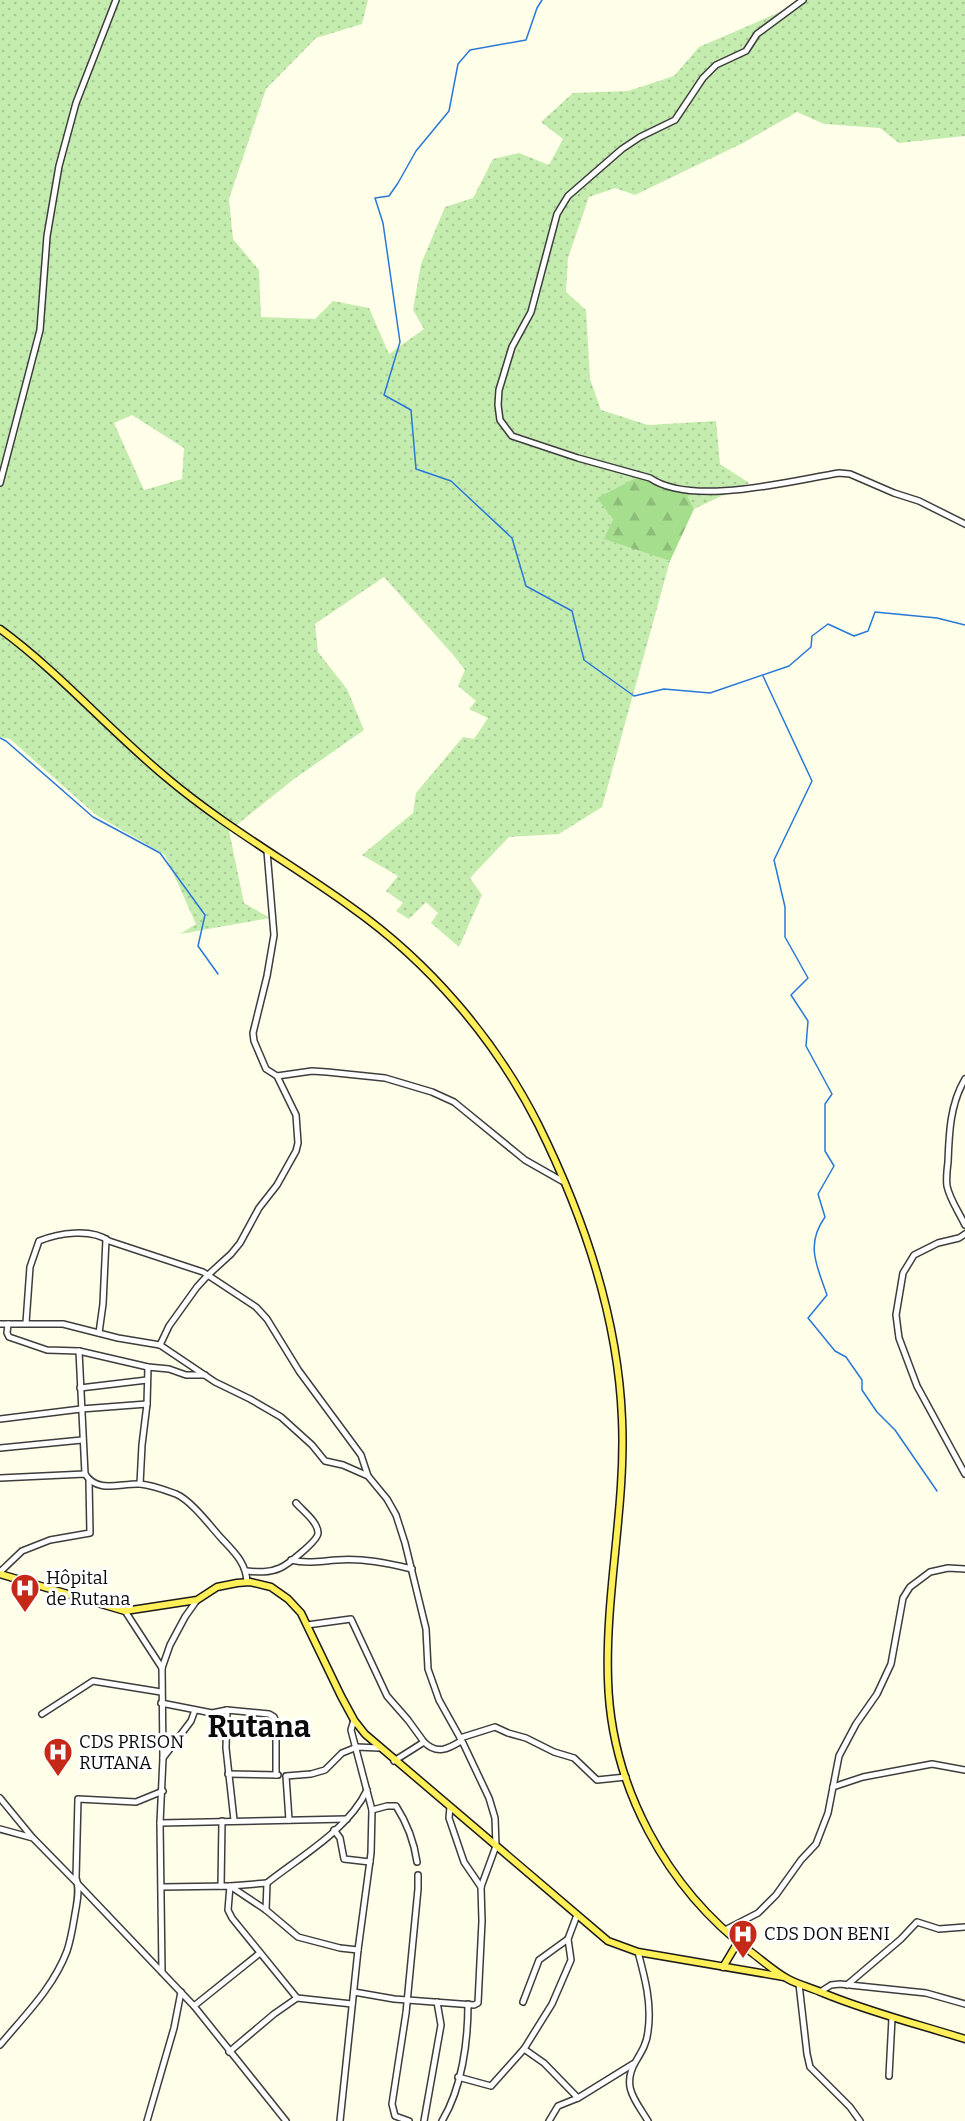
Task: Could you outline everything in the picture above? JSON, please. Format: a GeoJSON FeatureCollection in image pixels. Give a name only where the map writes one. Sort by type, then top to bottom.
{"type":"FeatureCollection","features":[{"type":"Feature","properties":{"kind":"main road"},"geometry":{"type":"LineString","coordinates":[[0,629],[41,663],[167,778],[239,833],[353,908],[405,951],[446,991],[493,1050],[519,1090],[541,1131],[562,1181],[603,1293],[618,1366],[622,1421],[621,1475],[608,1678],[614,1736],[626,1777],[648,1832],[671,1870],[694,1899],[738,1942],[785,1977],[892,2018],[965,2039]]}},
{"type":"Feature","properties":{"kind":"main road"},"geometry":{"type":"LineString","coordinates":[[0,1573],[125,1611],[197,1600],[217,1587],[247,1582],[261,1584],[281,1593],[294,1605],[307,1624],[354,1720],[379,1748],[608,1941],[638,1952],[785,1977]]}},
{"type":"Feature","properties":{"kind":"main road"},"geometry":{"type":"LineString","coordinates":[[723,1967],[738,1942]]}},
{"type":"Feature","properties":{"kind":"street"},"geometry":{"type":"LineString","coordinates":[[0,483],[40,330],[46,236],[59,166],[76,103],[116,0]]}},
{"type":"Feature","properties":{"kind":"street"},"geometry":{"type":"LineString","coordinates":[[803,0],[763,28],[746,51],[716,65],[703,78],[675,120],[640,137],[622,149],[568,196],[557,214],[531,312],[512,347],[499,390],[500,420],[512,436],[578,458],[650,478],[657,483],[676,489],[691,492],[713,491],[839,473],[850,474],[919,501],[965,524]]}},
{"type":"Feature","properties":{"kind":"street"},"geometry":{"type":"LineString","coordinates":[[160,1345],[169,1326],[207,1275],[240,1243],[259,1208],[277,1185],[298,1143],[296,1115],[277,1076],[266,1069],[253,1033],[274,935],[267,851]]}},
{"type":"Feature","properties":{"kind":"street"},"geometry":{"type":"LineString","coordinates":[[277,1076],[312,1071],[327,1072],[385,1078],[432,1092],[454,1102],[525,1160],[562,1181]]}},
{"type":"Feature","properties":{"kind":"street"},"geometry":{"type":"LineString","coordinates":[[965,1079],[955,1102],[949,1131],[947,1185],[965,1225]]}},
{"type":"Feature","properties":{"kind":"street"},"geometry":{"type":"LineString","coordinates":[[26,1323],[30,1267],[39,1241],[49,1237],[82,1233],[100,1235],[207,1275],[256,1307],[267,1319],[299,1371],[361,1455],[368,1476],[387,1499],[396,1515],[426,1629],[428,1670],[439,1700],[461,1739],[489,1798],[495,1818],[496,1846],[481,1887],[480,1997],[478,2003],[406,2000],[354,1992]]}},
{"type":"Feature","properties":{"kind":"street"},"geometry":{"type":"LineString","coordinates":[[965,1234],[925,1248],[914,1255],[908,1263],[903,1273],[898,1299],[896,1328],[917,1386],[965,1474]]}},
{"type":"Feature","properties":{"kind":"street"},"geometry":{"type":"LineString","coordinates":[[99,1333],[103,1304],[106,1239]]}},
{"type":"Feature","properties":{"kind":"street"},"geometry":{"type":"LineString","coordinates":[[8,1323],[7,1334],[9,1336],[47,1350],[79,1351],[148,1367],[169,1369],[186,1375],[206,1375]]}},
{"type":"Feature","properties":{"kind":"street"},"geometry":{"type":"LineString","coordinates":[[0,1324],[63,1324],[160,1345],[206,1375],[281,1417],[312,1445],[325,1461],[343,1465],[368,1476]]}},
{"type":"Feature","properties":{"kind":"street"},"geometry":{"type":"LineString","coordinates":[[0,1573],[22,1551],[50,1540],[90,1533],[87,1477],[82,1440],[79,1351]]}},
{"type":"Feature","properties":{"kind":"street"},"geometry":{"type":"LineString","coordinates":[[140,1484],[148,1367]]}},
{"type":"Feature","properties":{"kind":"street"},"geometry":{"type":"LineString","coordinates":[[80,1388],[147,1380]]}},
{"type":"Feature","properties":{"kind":"street"},"geometry":{"type":"LineString","coordinates":[[0,1419],[147,1404]]}},
{"type":"Feature","properties":{"kind":"street"},"geometry":{"type":"LineString","coordinates":[[0,1448],[82,1440]]}},
{"type":"Feature","properties":{"kind":"street"},"geometry":{"type":"LineString","coordinates":[[0,1478],[87,1477],[100,1486],[140,1484],[179,1496],[199,1514],[242,1561],[247,1571],[247,1582]]}},
{"type":"Feature","properties":{"kind":"street"},"geometry":{"type":"LineString","coordinates":[[247,1571],[263,1572],[280,1568],[316,1540],[318,1532],[315,1523],[296,1503]]}},
{"type":"Feature","properties":{"kind":"street"},"geometry":{"type":"LineString","coordinates":[[291,1560],[303,1563],[338,1560],[375,1561],[411,1569]]}},
{"type":"Feature","properties":{"kind":"street"},"geometry":{"type":"LineString","coordinates":[[725,1930],[758,1913],[776,1895],[801,1860],[816,1844],[828,1813],[839,1756],[856,1724],[877,1694],[891,1664],[903,1598],[910,1587],[930,1572],[948,1568],[965,1569]]}},
{"type":"Feature","properties":{"kind":"street"},"geometry":{"type":"LineString","coordinates":[[162,1972],[160,1823],[163,1791],[162,1668],[170,1644],[197,1600]]}},
{"type":"Feature","properties":{"kind":"street"},"geometry":{"type":"LineString","coordinates":[[125,1611],[162,1668]]}},
{"type":"Feature","properties":{"kind":"street"},"geometry":{"type":"LineString","coordinates":[[307,1624],[351,1619],[387,1696],[430,1748],[441,1750],[461,1739],[495,1728],[574,1758],[597,1779],[626,1777]]}},
{"type":"Feature","properties":{"kind":"street"},"geometry":{"type":"LineString","coordinates":[[42,1714],[93,1681],[161,1692]]}},
{"type":"Feature","properties":{"kind":"street"},"geometry":{"type":"LineString","coordinates":[[161,1703],[212,1713],[227,1710],[269,1714],[274,1717],[276,1722],[276,1775]]}},
{"type":"Feature","properties":{"kind":"street"},"geometry":{"type":"LineString","coordinates":[[163,1758],[191,1721],[195,1710]]}},
{"type":"Feature","properties":{"kind":"street"},"geometry":{"type":"LineString","coordinates":[[227,1710],[228,1774],[234,1820]]}},
{"type":"Feature","properties":{"kind":"street"},"geometry":{"type":"LineString","coordinates":[[340,2121],[370,1862],[372,1810],[351,1730],[354,1720]]}},
{"type":"Feature","properties":{"kind":"street"},"geometry":{"type":"LineString","coordinates":[[394,1761],[424,1742]]}},
{"type":"Feature","properties":{"kind":"street"},"geometry":{"type":"LineString","coordinates":[[228,1774],[286,1776],[311,1774],[325,1770],[342,1753],[357,1747],[379,1748]]}},
{"type":"Feature","properties":{"kind":"street"},"geometry":{"type":"LineString","coordinates":[[833,1787],[863,1777],[932,1764],[965,1770]]}},
{"type":"Feature","properties":{"kind":"street"},"geometry":{"type":"LineString","coordinates":[[286,1776],[289,1820]]}},
{"type":"Feature","properties":{"kind":"street"},"geometry":{"type":"LineString","coordinates":[[162,1887],[267,1883],[347,1819],[360,1804],[367,1790]]}},
{"type":"Feature","properties":{"kind":"street"},"geometry":{"type":"LineString","coordinates":[[0,2044],[41,1998],[61,1965],[68,1948],[76,1909],[78,1884],[76,1878],[78,1799],[136,1802],[163,1791]]}},
{"type":"Feature","properties":{"kind":"street"},"geometry":{"type":"LineString","coordinates":[[0,1798],[33,1838],[194,2006],[286,2121]]}},
{"type":"Feature","properties":{"kind":"street"},"geometry":{"type":"LineString","coordinates":[[372,1810],[396,1806],[403,1816],[412,1839],[417,1862]]}},
{"type":"Feature","properties":{"kind":"street"},"geometry":{"type":"LineString","coordinates":[[450,1807],[449,1818],[464,1862],[481,1887]]}},
{"type":"Feature","properties":{"kind":"street"},"geometry":{"type":"LineString","coordinates":[[160,1823],[347,1819]]}},
{"type":"Feature","properties":{"kind":"street"},"geometry":{"type":"LineString","coordinates":[[221,1886],[222,1821]]}},
{"type":"Feature","properties":{"kind":"street"},"geometry":{"type":"LineString","coordinates":[[0,1829],[33,1838]]}},
{"type":"Feature","properties":{"kind":"street"},"geometry":{"type":"LineString","coordinates":[[334,1830],[340,1838],[344,1859],[370,1862]]}},
{"type":"Feature","properties":{"kind":"street"},"geometry":{"type":"LineString","coordinates":[[409,2121],[395,2116],[392,2112],[392,2104],[406,2013],[418,1875]]}},
{"type":"Feature","properties":{"kind":"street"},"geometry":{"type":"LineString","coordinates":[[266,1910],[267,1883]]}},
{"type":"Feature","properties":{"kind":"street"},"geometry":{"type":"LineString","coordinates":[[230,1886],[266,1910],[304,1940],[358,1950]]}},
{"type":"Feature","properties":{"kind":"street"},"geometry":{"type":"LineString","coordinates":[[230,1886],[228,1910],[232,1918],[297,1998]]}},
{"type":"Feature","properties":{"kind":"street"},"geometry":{"type":"LineString","coordinates":[[458,2077],[491,2086],[524,2049],[552,2004],[566,1974],[571,1960],[568,1939],[577,1915]]}},
{"type":"Feature","properties":{"kind":"street"},"geometry":{"type":"LineString","coordinates":[[847,1985],[901,1939],[917,1922],[939,1929],[965,1927]]}},
{"type":"Feature","properties":{"kind":"street"},"geometry":{"type":"LineString","coordinates":[[523,2002],[538,1960],[568,1939]]}},
{"type":"Feature","properties":{"kind":"street"},"geometry":{"type":"LineString","coordinates":[[638,1952],[648,1998],[649,2030],[644,2049],[634,2064],[629,2078],[630,2090],[648,2121]]}},
{"type":"Feature","properties":{"kind":"street"},"geometry":{"type":"LineString","coordinates":[[194,2006],[260,1953]]}},
{"type":"Feature","properties":{"kind":"street"},"geometry":{"type":"LineString","coordinates":[[799,1984],[810,2067],[850,2107],[860,2121]]}},
{"type":"Feature","properties":{"kind":"street"},"geometry":{"type":"LineString","coordinates":[[820,1992],[831,1985],[847,1985],[926,1993],[965,2004]]}},
{"type":"Feature","properties":{"kind":"street"},"geometry":{"type":"LineString","coordinates":[[147,2121],[174,2028],[181,1992]]}},
{"type":"Feature","properties":{"kind":"street"},"geometry":{"type":"LineString","coordinates":[[229,2052],[297,1998],[352,2004]]}},
{"type":"Feature","properties":{"kind":"street"},"geometry":{"type":"LineString","coordinates":[[424,2121],[441,2025],[437,2002]]}},
{"type":"Feature","properties":{"kind":"street"},"geometry":{"type":"LineString","coordinates":[[442,2121],[454,2097],[466,2039],[468,2004]]}},
{"type":"Feature","properties":{"kind":"street"},"geometry":{"type":"LineString","coordinates":[[889,2076],[892,2018]]}},
{"type":"Feature","properties":{"kind":"street"},"geometry":{"type":"LineString","coordinates":[[524,2049],[544,2063],[578,2098]]}},
{"type":"Feature","properties":{"kind":"street"},"geometry":{"type":"LineString","coordinates":[[549,2121],[558,2106],[578,2098],[634,2064]]}},
{"type":"Feature","properties":{"kind":"green space"},"geometry":{"type":"Polygon","coordinates":[[[0,0],[368,0],[362,24],[316,38],[266,89],[229,199],[233,239],[259,270],[261,317],[315,319],[333,301],[369,308],[389,354],[424,329],[413,310],[421,264],[445,207],[473,198],[493,159],[519,153],[549,165],[563,139],[541,122],[573,93],[628,91],[674,76],[699,47],[808,0],[965,0],[965,136],[899,143],[880,128],[824,124],[797,112],[743,143],[635,195],[615,188],[589,197],[568,258],[566,292],[586,310],[590,379],[601,410],[648,425],[716,421],[720,464],[749,483],[694,509],[686,493],[613,519],[605,539],[670,561],[602,807],[559,834],[509,837],[470,878],[482,895],[459,947],[431,923],[438,913],[426,902],[409,919],[396,911],[403,903],[386,891],[398,876],[362,855],[413,813],[416,793],[463,737],[474,739],[488,718],[469,709],[476,701],[458,686],[465,670],[384,577],[315,624],[318,652],[347,689],[364,730],[294,779],[229,831],[244,903],[270,918],[180,934],[196,924],[165,855],[96,815],[10,739],[0,737],[0,0]],[[132,415],[114,423],[144,490],[182,479],[184,448],[132,415]]]}},
{"type":"Feature","properties":{"kind":"green space"},"geometry":{"type":"Polygon","coordinates":[[[638,477],[686,493],[694,509],[670,561],[604,539],[613,519],[597,498],[638,477]]]}},
{"type":"Feature","properties":{"kind":"waterway"},"geometry":{"type":"LineString","coordinates":[[542,0],[526,40],[470,50],[458,64],[449,111],[416,151],[389,196],[375,198],[383,223],[400,342],[384,395],[411,410],[416,469],[451,481],[512,538],[526,586],[572,611],[584,660],[634,696],[664,689],[710,693],[789,666],[811,647],[812,636],[828,624],[854,636],[868,631],[875,612],[937,618],[965,625]]}},
{"type":"Feature","properties":{"kind":"waterway"},"geometry":{"type":"LineString","coordinates":[[763,676],[812,781],[774,860],[785,907],[785,937],[808,978],[791,995],[808,1021],[806,1046],[832,1094],[825,1104],[825,1151],[834,1166],[818,1194],[825,1217],[815,1237],[814,1246],[817,1265],[827,1295],[808,1318],[835,1351],[846,1357],[862,1380],[862,1390],[877,1412],[895,1430],[937,1491]]}},
{"type":"Feature","properties":{"kind":"waterway"},"geometry":{"type":"LineString","coordinates":[[0,738],[93,817],[160,853],[205,915],[198,946],[218,974]]}},
{"type":"Feature","properties":{"kind":"place","name":"Hôpital de Rutana"},"geometry":{"type":"Point","coordinates":[25,1614]}},
{"type":"Feature","properties":{"kind":"place","name":"CDS PRISON RUTANA"},"geometry":{"type":"Point","coordinates":[58,1778]}},
{"type":"Feature","properties":{"kind":"place","name":"CDS DON BENI"},"geometry":{"type":"Point","coordinates":[743,1960]}},
{"type":"Feature","properties":{"kind":"district","name":"Rutana"},"geometry":{"type":"Point","coordinates":[259,1727]}}]}
